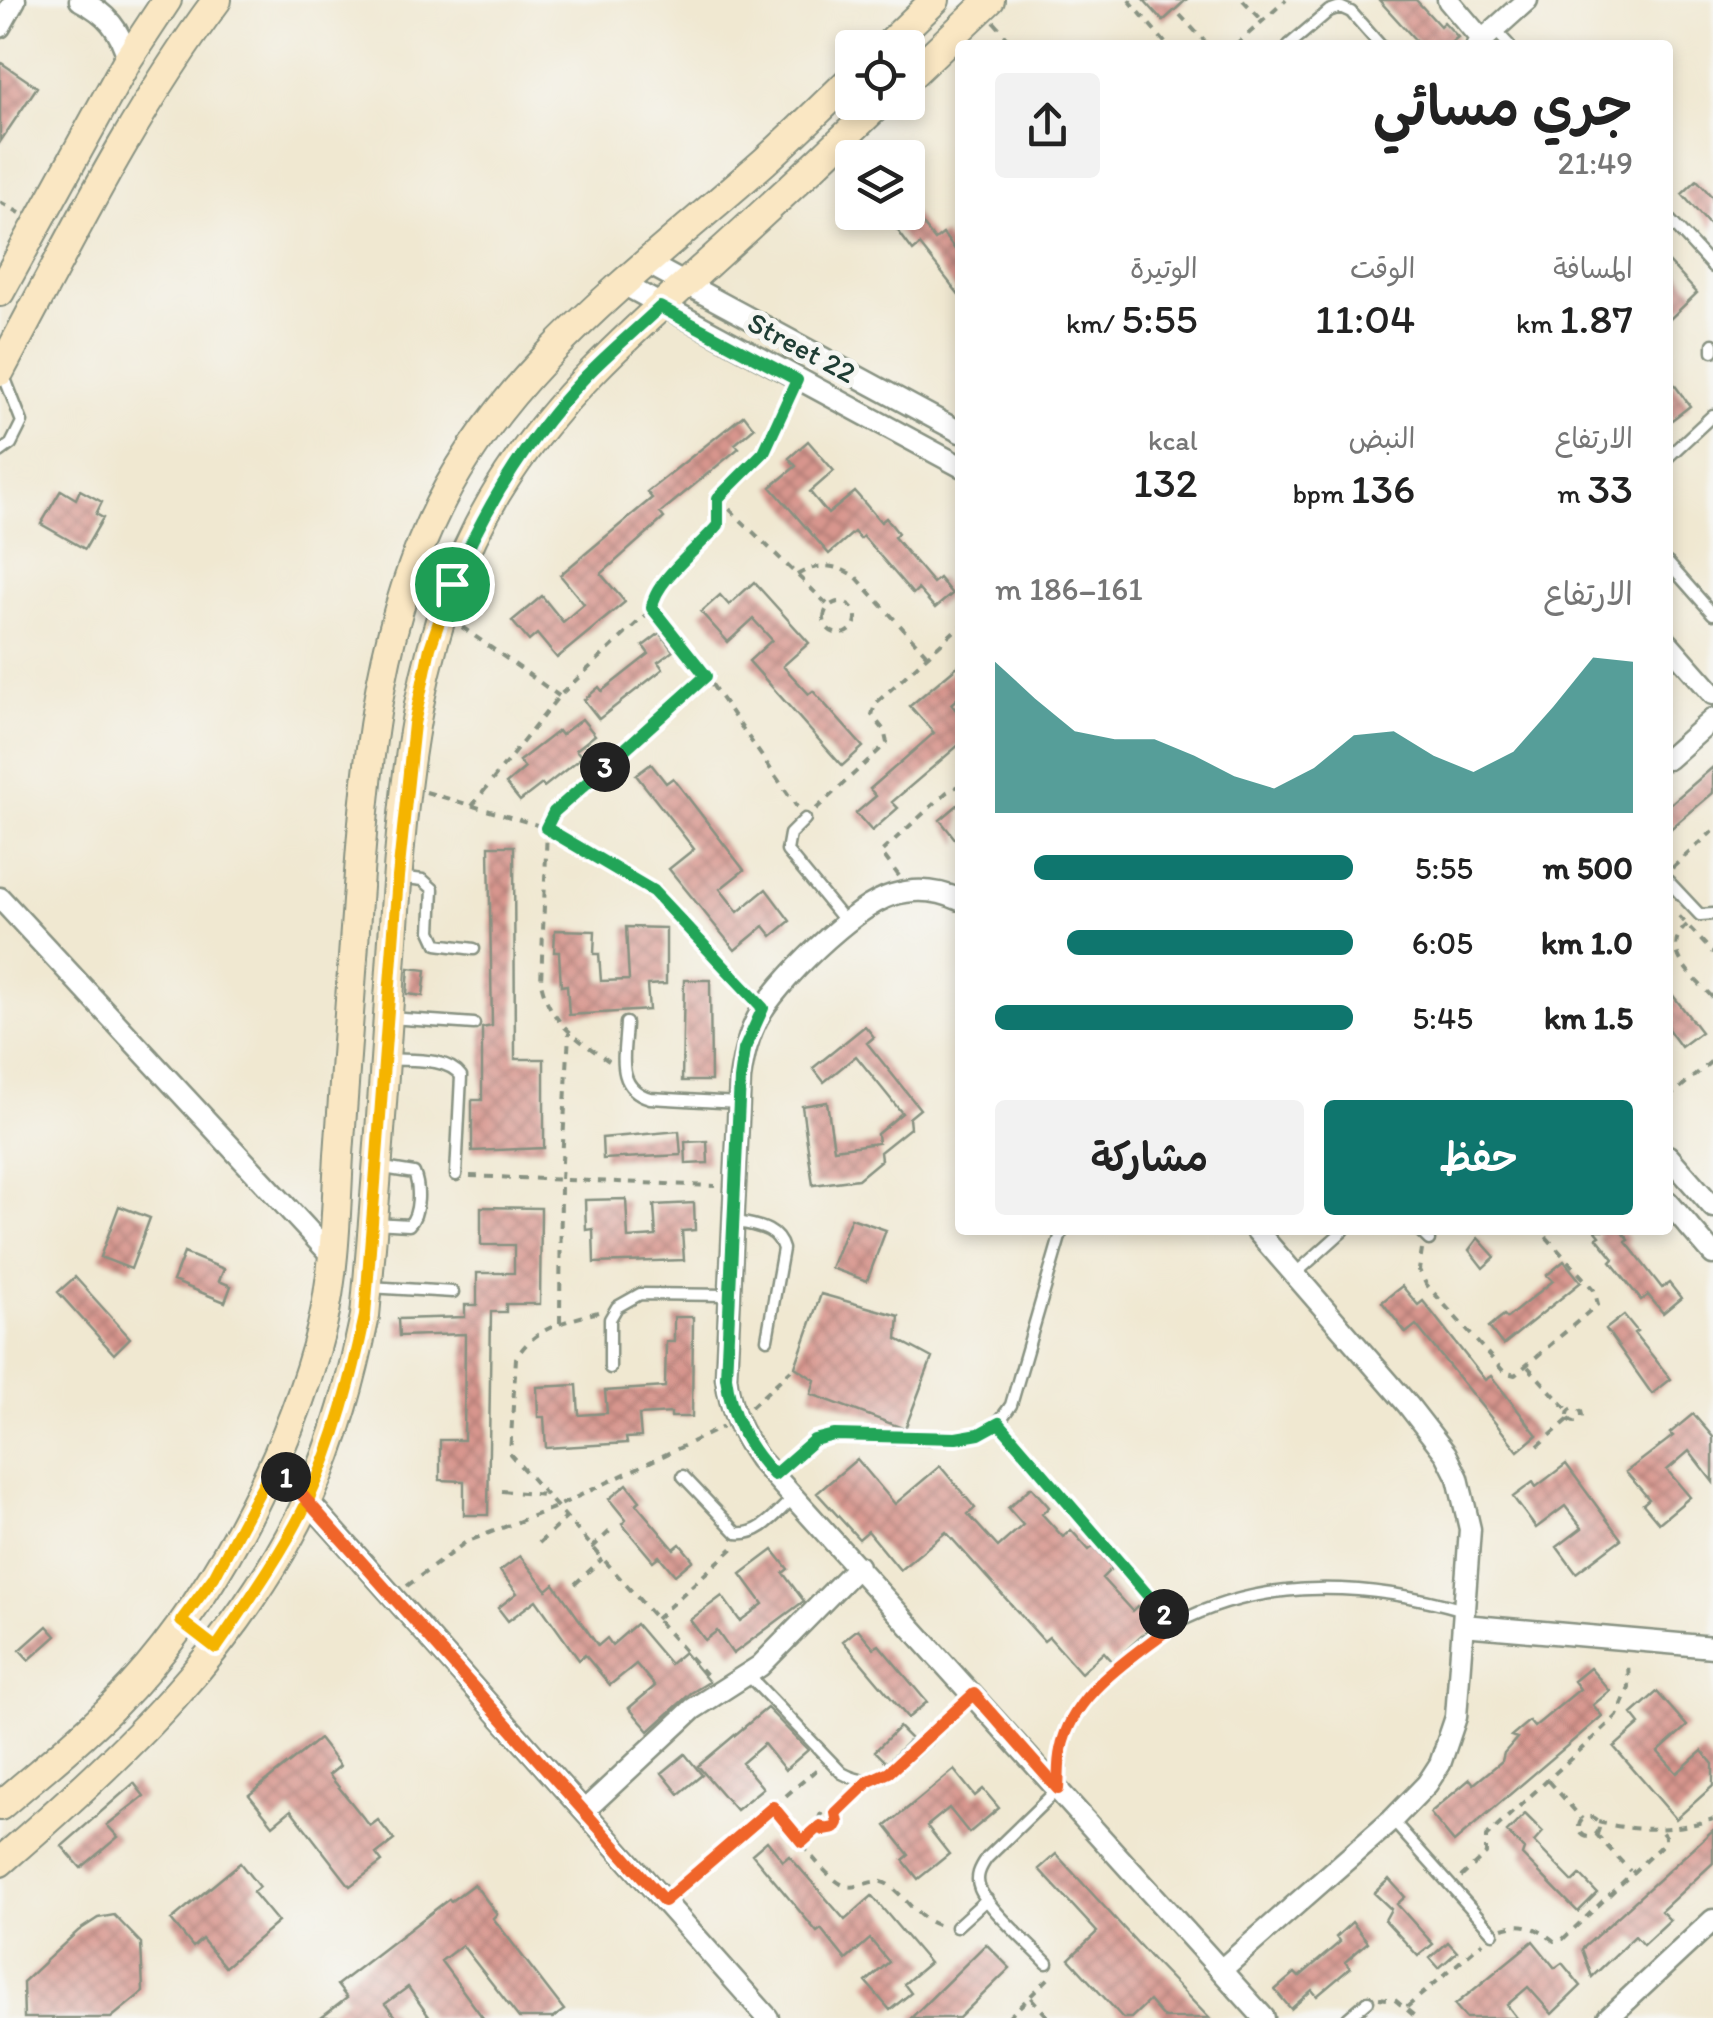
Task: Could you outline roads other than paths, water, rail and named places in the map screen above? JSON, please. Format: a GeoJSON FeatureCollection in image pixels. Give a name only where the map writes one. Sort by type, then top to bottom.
{"type":"FeatureCollection","features":[{"type":"Feature","properties":{"kind":"street"},"geometry":{"type":"LineString","coordinates":[[0,27],[15,0]]}},
{"type":"Feature","properties":{"kind":"street"},"geometry":{"type":"LineString","coordinates":[[80,0],[103,12],[115,26],[128,59]]}},
{"type":"Feature","properties":{"kind":"street"},"geometry":{"type":"LineString","coordinates":[[40,296],[4,285],[128,59],[167,0]]}},
{"type":"Feature","properties":{"kind":"street"},"geometry":{"type":"LineString","coordinates":[[0,370],[126,137],[217,0]]}},
{"type":"Feature","properties":{"kind":"street"},"geometry":{"type":"LineString","coordinates":[[904,30],[935,0]]}},
{"type":"Feature","properties":{"kind":"street"},"geometry":{"type":"LineString","coordinates":[[925,62],[990,0]]}},
{"type":"Feature","properties":{"kind":"street"},"geometry":{"type":"LineString","coordinates":[[1448,0],[1491,40],[1527,0]]}},
{"type":"Feature","properties":{"kind":"street"},"geometry":{"type":"LineString","coordinates":[[0,1806],[112,1707],[214,1577],[274,1464],[322,1324],[332,1257],[374,718],[391,632],[432,520],[470,452],[531,370],[621,283],[766,160],[835,94]]}},
{"type":"Feature","properties":{"kind":"street"},"geometry":{"type":"LineString","coordinates":[[1,1862],[143,1732],[216,1648],[254,1593],[308,1501],[350,1385],[368,1286],[398,877],[418,705],[430,648],[474,532],[507,476],[586,376],[863,120]]}},
{"type":"Feature","properties":{"kind":"street","name":"Street 22"},"geometry":{"type":"LineString","coordinates":[[645,262],[955,429]]}},
{"type":"Feature","properties":{"kind":"street","name":"Street 22"},"geometry":{"type":"LineString","coordinates":[[621,283],[955,463]]}},
{"type":"Feature","properties":{"kind":"street"},"geometry":{"type":"LineString","coordinates":[[1673,650],[1713,694]]}},
{"type":"Feature","properties":{"kind":"street"},"geometry":{"type":"LineString","coordinates":[[1673,755],[1713,719]]}},
{"type":"Feature","properties":{"kind":"street"},"geometry":{"type":"LineString","coordinates":[[955,898],[934,891],[889,896],[846,923],[790,976],[763,1008],[744,1050],[726,1377],[735,1421],[752,1450],[794,1498],[1264,2018]]}},
{"type":"Feature","properties":{"kind":"street"},"geometry":{"type":"LineString","coordinates":[[0,898],[332,1257]]}},
{"type":"Feature","properties":{"kind":"street"},"geometry":{"type":"LineString","coordinates":[[1673,1162],[1713,1208]]}},
{"type":"Feature","properties":{"kind":"street"},"geometry":{"type":"LineString","coordinates":[[1673,1208],[1713,1254]]}},
{"type":"Feature","properties":{"kind":"street"},"geometry":{"type":"LineString","coordinates":[[1221,1970],[1392,1820],[1427,1784],[1450,1740],[1456,1717],[1470,1529],[1458,1478],[1446,1454],[1260,1235]]}},
{"type":"Feature","properties":{"kind":"street"},"geometry":{"type":"LineString","coordinates":[[274,1464],[768,2018]]}},
{"type":"Feature","properties":{"kind":"street"},"geometry":{"type":"LineString","coordinates":[[584,1811],[693,1709],[748,1676],[858,1566]]}},
{"type":"Feature","properties":{"kind":"street"},"geometry":{"type":"LineString","coordinates":[[1464,1618],[1713,1647]]}},
{"type":"Feature","properties":{"kind":"street"},"geometry":{"type":"LineString","coordinates":[[181,1621],[216,1648]]}},
{"type":"Feature","properties":{"kind":"street"},"geometry":{"type":"LineString","coordinates":[[1608,2018],[1713,1920]]}},
{"type":"Feature","properties":{"kind":"lane"},"geometry":{"type":"LineString","coordinates":[[1296,40],[1328,11],[1340,7],[1351,12],[1376,40]]}},
{"type":"Feature","properties":{"kind":"lane"},"geometry":{"type":"LineString","coordinates":[[1673,223],[1713,267]]}},
{"type":"Feature","properties":{"kind":"lane"},"geometry":{"type":"LineString","coordinates":[[0,370],[22,422],[11,444],[0,452]]}},
{"type":"Feature","properties":{"kind":"lane"},"geometry":{"type":"LineString","coordinates":[[1673,452],[1713,415]]}},
{"type":"Feature","properties":{"kind":"lane"},"geometry":{"type":"LineString","coordinates":[[1673,570],[1713,614]]}},
{"type":"Feature","properties":{"kind":"lane"},"geometry":{"type":"LineString","coordinates":[[805,819],[790,834],[786,851],[846,923]]}},
{"type":"Feature","properties":{"kind":"lane"},"geometry":{"type":"LineString","coordinates":[[398,877],[430,883],[431,930],[437,944],[474,949]]}},
{"type":"Feature","properties":{"kind":"lane"},"geometry":{"type":"LineString","coordinates":[[1673,886],[1700,914],[1713,914]]}},
{"type":"Feature","properties":{"kind":"lane"},"geometry":{"type":"LineString","coordinates":[[388,1018],[474,1024]]}},
{"type":"Feature","properties":{"kind":"lane"},"geometry":{"type":"LineString","coordinates":[[626,1023],[625,1072],[628,1086],[638,1095],[739,1103]]}},
{"type":"Feature","properties":{"kind":"lane"},"geometry":{"type":"LineString","coordinates":[[385,1059],[444,1064],[461,1076],[456,1175]]}},
{"type":"Feature","properties":{"kind":"lane"},"geometry":{"type":"LineString","coordinates":[[373,1223],[410,1225],[416,1215],[418,1184],[414,1173],[378,1167]]}},
{"type":"Feature","properties":{"kind":"lane"},"geometry":{"type":"LineString","coordinates":[[733,1221],[768,1230],[780,1241],[782,1250],[767,1340]]}},
{"type":"Feature","properties":{"kind":"lane"},"geometry":{"type":"LineString","coordinates":[[774,1475],[814,1440],[834,1435],[956,1438],[979,1434],[999,1423],[1011,1405],[1061,1235]]}},
{"type":"Feature","properties":{"kind":"lane"},"geometry":{"type":"LineString","coordinates":[[1294,1274],[1338,1235]]}},
{"type":"Feature","properties":{"kind":"lane"},"geometry":{"type":"LineString","coordinates":[[1424,1235],[1429,1240]]}},
{"type":"Feature","properties":{"kind":"lane"},"geometry":{"type":"LineString","coordinates":[[368,1286],[452,1292]]}},
{"type":"Feature","properties":{"kind":"lane"},"geometry":{"type":"LineString","coordinates":[[610,1368],[610,1319],[617,1307],[640,1294],[730,1294]]}},
{"type":"Feature","properties":{"kind":"lane"},"geometry":{"type":"LineString","coordinates":[[999,1423],[1173,1625]]}},
{"type":"Feature","properties":{"kind":"lane"},"geometry":{"type":"LineString","coordinates":[[683,1476],[737,1533],[757,1530],[794,1498]]}},
{"type":"Feature","properties":{"kind":"lane"},"geometry":{"type":"LineString","coordinates":[[1046,1964],[986,1899],[978,1886],[979,1871],[987,1858],[1058,1789],[1061,1749],[1071,1719],[1091,1692],[1173,1625],[1262,1596],[1312,1588],[1364,1588],[1415,1596],[1464,1618]]}},
{"type":"Feature","properties":{"kind":"lane"},"geometry":{"type":"LineString","coordinates":[[748,1676],[842,1774],[855,1780],[869,1781],[889,1772],[974,1694]]}},
{"type":"Feature","properties":{"kind":"lane"},"geometry":{"type":"LineString","coordinates":[[1392,1820],[1493,1933]]}},
{"type":"Feature","properties":{"kind":"lane"},"geometry":{"type":"LineString","coordinates":[[956,1928],[986,1899]]}},
{"type":"Feature","properties":{"kind":"lane"},"geometry":{"type":"LineString","coordinates":[[1348,2018],[1368,2001]]}}]}
